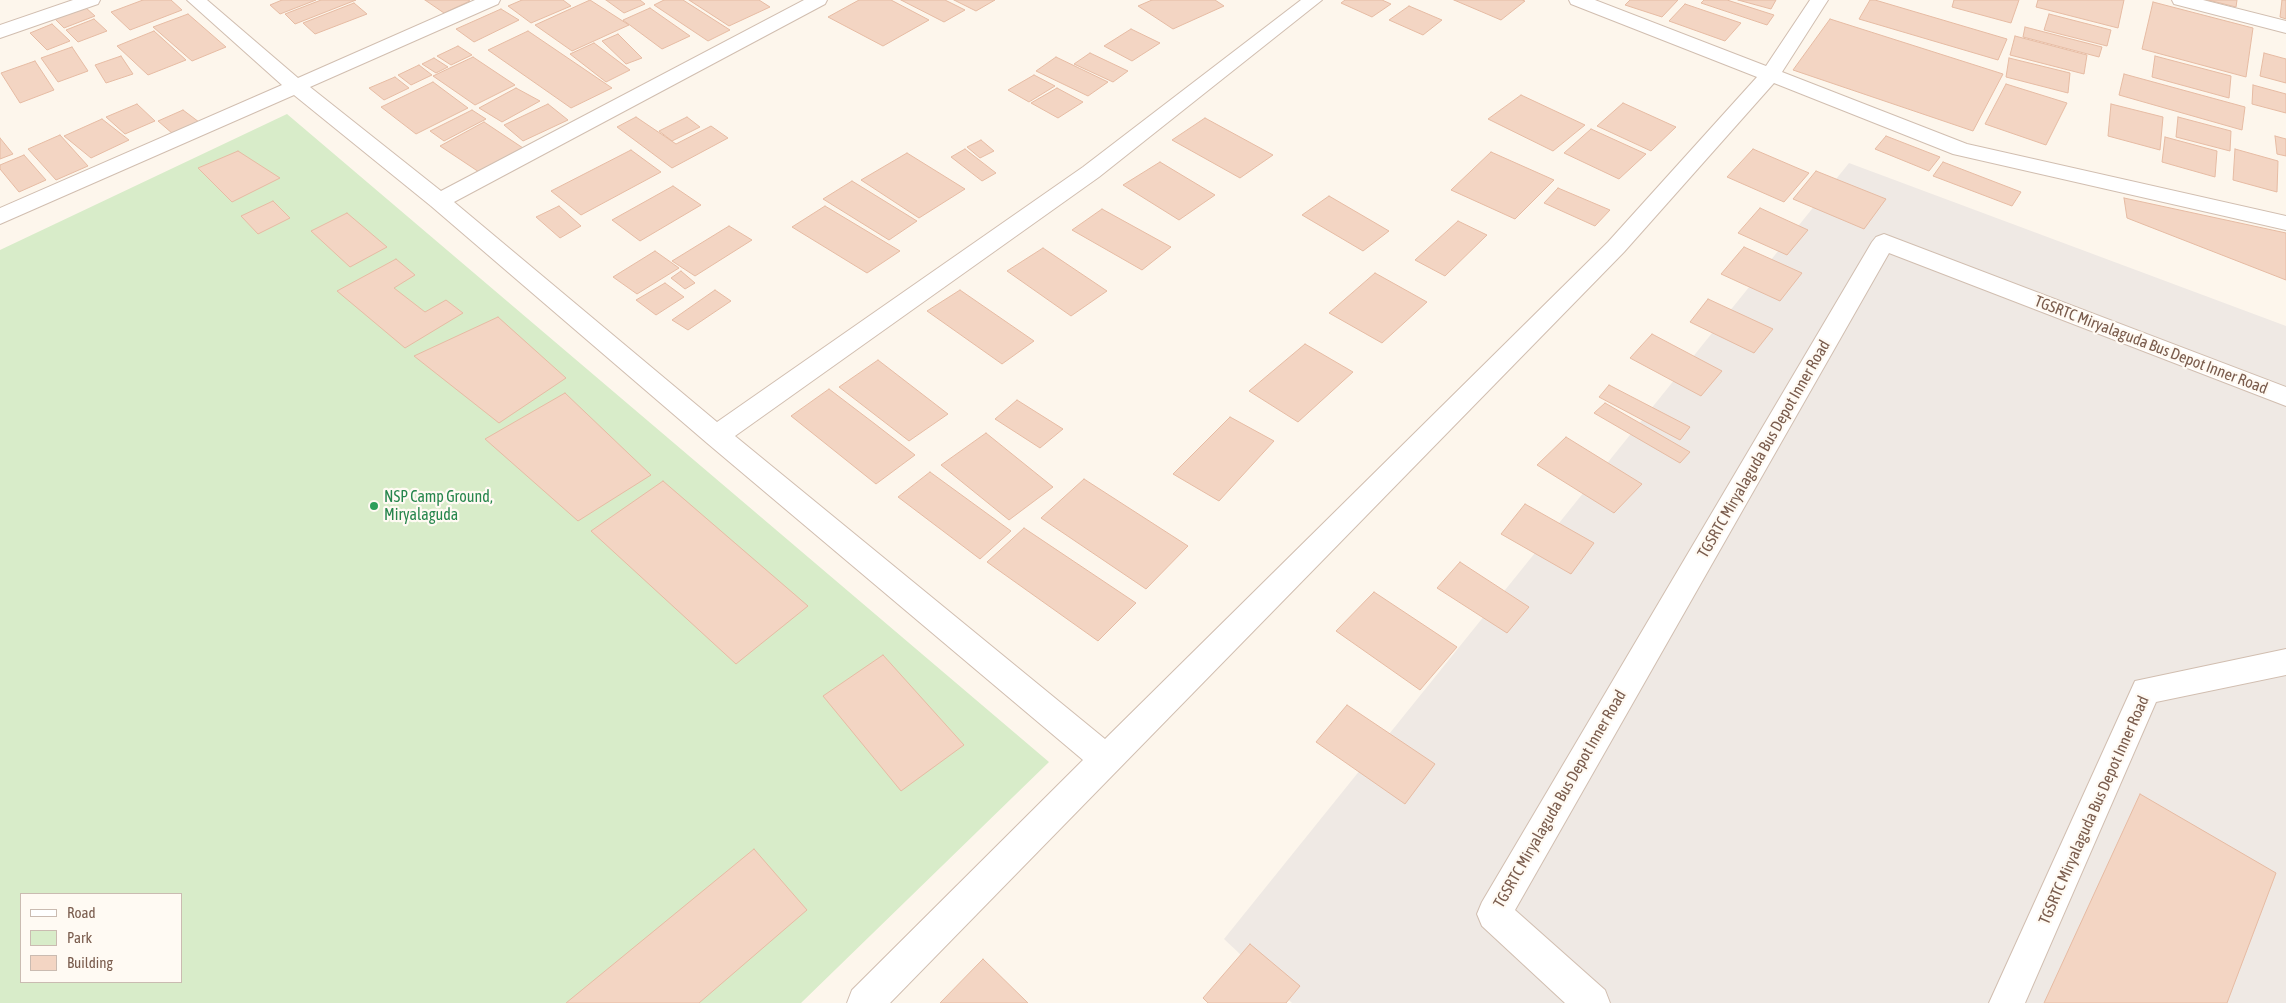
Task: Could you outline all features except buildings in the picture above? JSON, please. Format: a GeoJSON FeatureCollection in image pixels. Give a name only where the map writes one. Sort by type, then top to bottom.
{"type":"FeatureCollection","features":[{"type":"Feature","properties":{"kind":"street"},"geometry":{"type":"LineString","coordinates":[[0,32],[90,0]]}},
{"type":"Feature","properties":{"kind":"street"},"geometry":{"type":"LineString","coordinates":[[196,0],[296,86],[439,201],[716,436],[1106,759]]}},
{"type":"Feature","properties":{"kind":"street"},"geometry":{"type":"LineString","coordinates":[[0,217],[491,0]]}},
{"type":"Feature","properties":{"kind":"street"},"geometry":{"type":"LineString","coordinates":[[439,201],[818,0]]}},
{"type":"Feature","properties":{"kind":"street"},"geometry":{"type":"LineString","coordinates":[[716,436],[1091,172],[1313,0]]}},
{"type":"Feature","properties":{"kind":"street"},"geometry":{"type":"LineString","coordinates":[[1578,0],[1961,150],[2286,222]]}},
{"type":"Feature","properties":{"kind":"street"},"geometry":{"type":"LineString","coordinates":[[865,1003],[1616,247],[1770,75],[1819,0]]}},
{"type":"Feature","properties":{"kind":"street"},"geometry":{"type":"LineString","coordinates":[[2181,0],[2286,26]]}},
{"type":"Feature","properties":{"kind":"street","name":"TGSRTC Miryalaguda Bus Depot Inner Road"},"geometry":{"type":"LineString","coordinates":[[1592,1003],[1494,914],[1884,242],[2286,396]]}},
{"type":"Feature","properties":{"kind":"street","name":"TGSRTC Miryalaguda Bus Depot Inner Road"},"geometry":{"type":"LineString","coordinates":[[2007,1003],[2146,691],[2286,662]]}},
{"type":"Feature","properties":{"kind":"shaded area"},"geometry":{"type":"Polygon","coordinates":[[[1849,163],[2286,326],[2286,1003],[1292,1003],[1224,939],[1849,163]]]}},
{"type":"Feature","properties":{"kind":"green space","name":"NSP Camp Ground, Miryalaguda"},"geometry":{"type":"Polygon","coordinates":[[[287,114],[1049,762],[801,1003],[0,1003],[0,250],[287,114]]]}},
{"type":"Feature","properties":{"kind":"place","name":"NSP Camp Ground, Miryalaguda"},"geometry":{"type":"Point","coordinates":[374,506]}}]}
